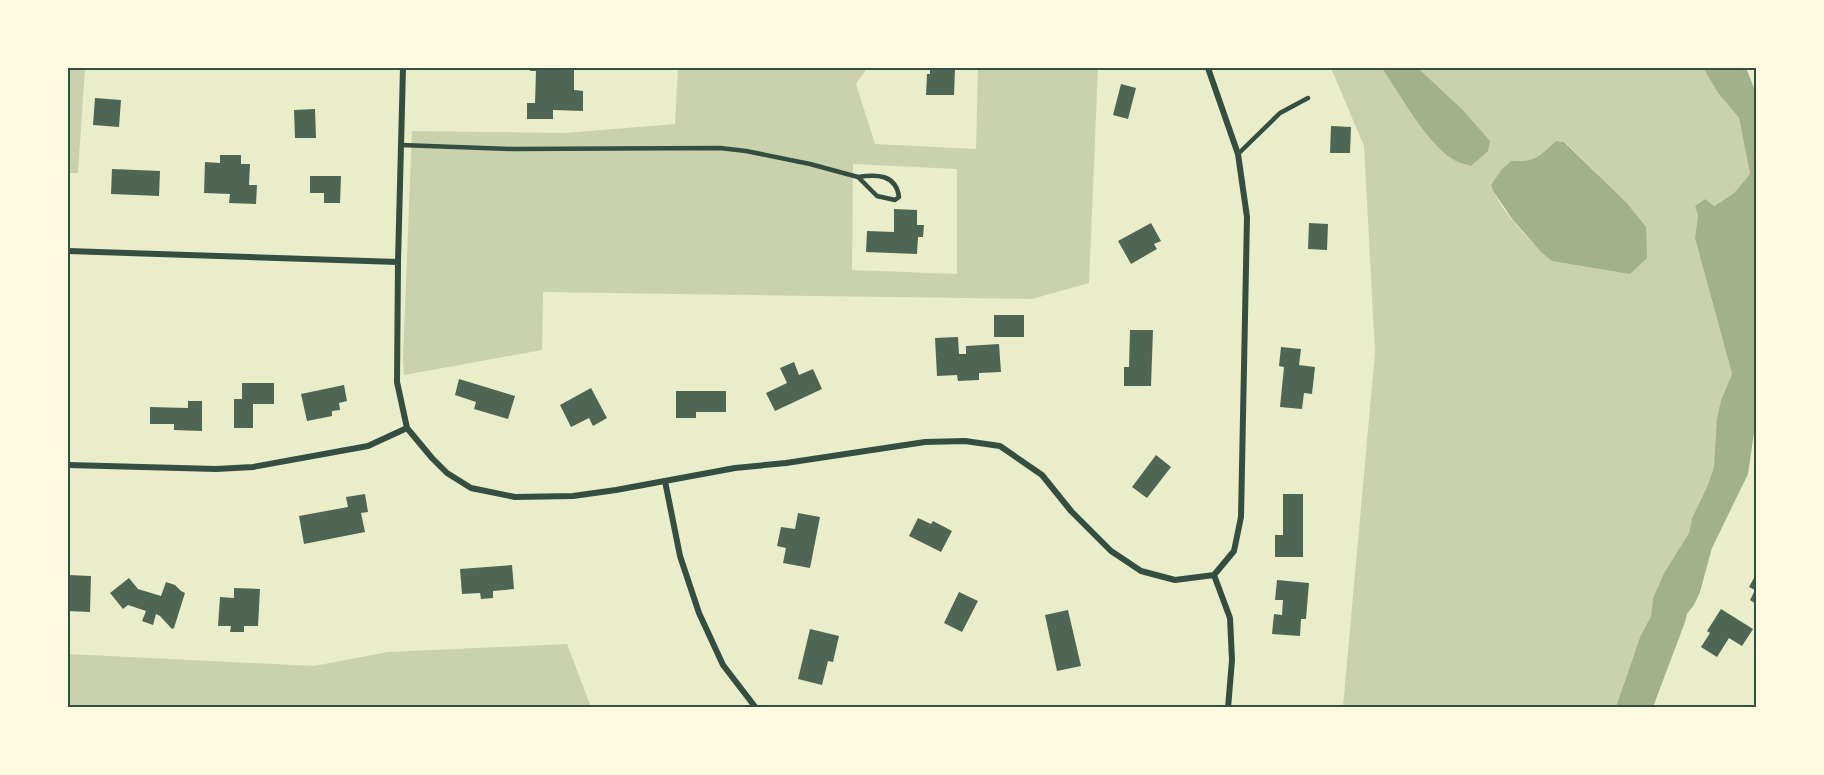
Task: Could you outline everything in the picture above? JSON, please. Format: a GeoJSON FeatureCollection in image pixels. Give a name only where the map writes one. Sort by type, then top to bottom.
{"type":"FeatureCollection","features":[{"type":"Feature","properties":{"kind":"street"},"geometry":{"type":"LineString","coordinates":[[404,68],[397,382],[406,428],[447,473],[471,488],[515,497],[573,496],[735,468],[786,463],[925,442],[965,441],[1000,446],[1042,476],[1071,511],[1112,551],[1142,571],[1175,580],[1214,575],[1234,551],[1241,517],[1247,217],[1238,154],[1208,68]]}},
{"type":"Feature","properties":{"kind":"street"},"geometry":{"type":"LineString","coordinates":[[68,251],[398,262]]}},
{"type":"Feature","properties":{"kind":"street"},"geometry":{"type":"LineString","coordinates":[[68,465],[216,469],[253,467],[368,446],[406,428]]}},
{"type":"Feature","properties":{"kind":"street"},"geometry":{"type":"LineString","coordinates":[[665,481],[680,556],[699,613],[723,665],[756,708]]}},
{"type":"Feature","properties":{"kind":"street"},"geometry":{"type":"LineString","coordinates":[[1214,575],[1230,618],[1232,660],[1228,708]]}},
{"type":"Feature","properties":{"kind":"lane"},"geometry":{"type":"LineString","coordinates":[[1238,154],[1280,113],[1308,98]]}},
{"type":"Feature","properties":{"kind":"lane"},"geometry":{"type":"LineString","coordinates":[[401,146],[513,149],[720,148],[810,164],[858,177],[872,174],[884,176],[892,181],[898,190],[899,197],[895,200],[877,196],[858,177]]}},
{"type":"Feature","properties":{"kind":"shaded area"},"geometry":{"type":"Polygon","coordinates":[[[68,68],[85,68],[78,173],[68,173],[68,68]]]}},
{"type":"Feature","properties":{"kind":"shaded area"},"geometry":{"type":"Polygon","coordinates":[[[678,68],[867,68],[856,84],[875,144],[976,149],[978,68],[1098,68],[1089,283],[1032,299],[543,292],[542,350],[404,375],[412,131],[565,133],[675,124],[678,68]],[[853,164],[852,270],[957,274],[957,169],[853,164]]]}},
{"type":"Feature","properties":{"kind":"shaded area"},"geometry":{"type":"Polygon","coordinates":[[[1331,68],[1382,68],[1422,128],[1489,141],[1463,110],[1418,68],[1703,68],[1718,93],[1739,118],[1750,174],[1734,193],[1713,206],[1705,199],[1695,206],[1698,215],[1695,238],[1732,374],[1721,400],[1714,467],[1692,518],[1689,533],[1664,573],[1653,598],[1651,616],[1640,637],[1616,707],[1343,707],[1375,352],[1364,146],[1331,68]],[[1556,141],[1540,155],[1526,161],[1511,161],[1491,185],[1508,215],[1552,261],[1645,227],[1626,202],[1565,142],[1556,141]]]}},
{"type":"Feature","properties":{"kind":"shaded area"},"geometry":{"type":"Polygon","coordinates":[[[1382,68],[1418,68],[1463,110],[1490,141],[1488,151],[1471,166],[1456,161],[1444,152],[1424,130],[1382,68]]]}},
{"type":"Feature","properties":{"kind":"shaded area"},"geometry":{"type":"Polygon","coordinates":[[[1703,68],[1746,68],[1756,93],[1756,313],[1754,317],[1756,327],[1756,419],[1748,474],[1712,548],[1700,592],[1687,614],[1653,707],[1616,707],[1640,637],[1651,616],[1653,598],[1664,573],[1689,533],[1692,518],[1714,467],[1717,419],[1721,400],[1732,374],[1695,238],[1698,215],[1695,206],[1705,199],[1714,206],[1734,193],[1750,174],[1739,118],[1718,93],[1703,68]]]}},
{"type":"Feature","properties":{"kind":"shaded area"},"geometry":{"type":"Polygon","coordinates":[[[1556,141],[1564,142],[1626,202],[1646,227],[1647,258],[1630,274],[1552,261],[1513,220],[1493,191],[1491,185],[1511,161],[1526,161],[1536,157],[1556,141]]]}},
{"type":"Feature","properties":{"kind":"shaded area"},"geometry":{"type":"Polygon","coordinates":[[[567,644],[591,707],[68,707],[68,654],[314,666],[388,652],[567,644]]]}},
{"type":"Feature","properties":{"kind":"building"},"geometry":{"type":"Polygon","coordinates":[[[530,68],[574,68],[574,90],[583,91],[583,111],[553,110],[553,119],[527,119],[527,103],[535,103],[536,71],[530,71],[530,68]]]}},
{"type":"Feature","properties":{"kind":"building"},"geometry":{"type":"Polygon","coordinates":[[[930,68],[955,68],[954,95],[926,95],[927,74],[930,74],[930,68]]]}},
{"type":"Feature","properties":{"kind":"building"},"geometry":{"type":"Polygon","coordinates":[[[1121,84],[1136,88],[1128,119],[1113,115],[1121,84]]]}},
{"type":"Feature","properties":{"kind":"building"},"geometry":{"type":"Polygon","coordinates":[[[95,98],[121,100],[119,127],[93,125],[95,98]]]}},
{"type":"Feature","properties":{"kind":"building"},"geometry":{"type":"Polygon","coordinates":[[[315,109],[316,138],[295,138],[294,110],[315,109]]]}},
{"type":"Feature","properties":{"kind":"building"},"geometry":{"type":"Polygon","coordinates":[[[1331,126],[1351,127],[1350,153],[1330,153],[1331,126]]]}},
{"type":"Feature","properties":{"kind":"building"},"geometry":{"type":"Polygon","coordinates":[[[220,155],[241,155],[241,164],[250,164],[249,185],[257,185],[256,204],[229,203],[230,194],[204,193],[205,162],[220,163],[220,155]]]}},
{"type":"Feature","properties":{"kind":"building"},"geometry":{"type":"Polygon","coordinates":[[[112,169],[160,171],[159,196],[111,194],[112,169]]]}},
{"type":"Feature","properties":{"kind":"building"},"geometry":{"type":"Polygon","coordinates":[[[310,176],[341,176],[340,203],[324,203],[324,193],[310,193],[310,176]]]}},
{"type":"Feature","properties":{"kind":"building"},"geometry":{"type":"Polygon","coordinates":[[[894,209],[917,210],[917,225],[924,225],[923,237],[918,237],[917,254],[866,252],[867,231],[894,232],[894,209]]]}},
{"type":"Feature","properties":{"kind":"building"},"geometry":{"type":"Polygon","coordinates":[[[1151,223],[1161,241],[1154,244],[1157,249],[1131,264],[1118,241],[1151,223]]]}},
{"type":"Feature","properties":{"kind":"building"},"geometry":{"type":"Polygon","coordinates":[[[1309,223],[1328,224],[1327,250],[1308,249],[1309,223]]]}},
{"type":"Feature","properties":{"kind":"building"},"geometry":{"type":"Polygon","coordinates":[[[994,315],[1024,315],[1024,337],[994,337],[994,315]]]}},
{"type":"Feature","properties":{"kind":"building"},"geometry":{"type":"Polygon","coordinates":[[[1130,330],[1153,330],[1151,386],[1124,386],[1124,367],[1129,367],[1130,330]]]}},
{"type":"Feature","properties":{"kind":"building"},"geometry":{"type":"Polygon","coordinates":[[[958,337],[959,354],[966,354],[966,346],[999,344],[1001,372],[979,373],[979,380],[958,381],[957,375],[937,376],[935,338],[958,337]]]}},
{"type":"Feature","properties":{"kind":"building"},"geometry":{"type":"Polygon","coordinates":[[[1281,347],[1301,349],[1299,365],[1315,367],[1312,394],[1304,393],[1302,409],[1280,407],[1284,367],[1279,366],[1281,347]]]}},
{"type":"Feature","properties":{"kind":"building"},"geometry":{"type":"Polygon","coordinates":[[[794,362],[799,375],[813,369],[822,389],[775,411],[766,393],[787,383],[780,368],[794,362]]]}},
{"type":"Feature","properties":{"kind":"building"},"geometry":{"type":"Polygon","coordinates":[[[459,379],[515,396],[508,419],[474,409],[476,402],[455,395],[459,379]]]}},
{"type":"Feature","properties":{"kind":"building"},"geometry":{"type":"Polygon","coordinates":[[[242,383],[274,383],[274,404],[253,404],[253,428],[234,428],[234,399],[242,399],[242,383]]]}},
{"type":"Feature","properties":{"kind":"building"},"geometry":{"type":"Polygon","coordinates":[[[344,385],[347,401],[339,403],[340,410],[332,411],[332,416],[307,421],[301,394],[344,385]]]}},
{"type":"Feature","properties":{"kind":"building"},"geometry":{"type":"Polygon","coordinates":[[[591,388],[607,418],[593,426],[589,418],[571,427],[560,405],[591,388]]]}},
{"type":"Feature","properties":{"kind":"building"},"geometry":{"type":"Polygon","coordinates":[[[676,391],[726,391],[726,412],[696,412],[696,418],[676,418],[676,391]]]}},
{"type":"Feature","properties":{"kind":"building"},"geometry":{"type":"Polygon","coordinates":[[[188,401],[202,401],[202,431],[174,430],[174,424],[150,424],[150,407],[188,408],[188,401]]]}},
{"type":"Feature","properties":{"kind":"building"},"geometry":{"type":"Polygon","coordinates":[[[1156,455],[1171,467],[1147,498],[1132,487],[1156,455]]]}},
{"type":"Feature","properties":{"kind":"building"},"geometry":{"type":"Polygon","coordinates":[[[365,494],[368,512],[361,513],[365,532],[304,544],[299,516],[348,507],[346,497],[365,494]]]}},
{"type":"Feature","properties":{"kind":"building"},"geometry":{"type":"Polygon","coordinates":[[[1283,494],[1303,494],[1303,557],[1275,557],[1275,535],[1283,535],[1283,494]]]}},
{"type":"Feature","properties":{"kind":"building"},"geometry":{"type":"Polygon","coordinates":[[[798,513],[820,517],[810,568],[783,563],[786,548],[777,546],[781,527],[795,529],[798,513]]]}},
{"type":"Feature","properties":{"kind":"building"},"geometry":{"type":"Polygon","coordinates":[[[918,518],[931,524],[933,521],[952,531],[941,552],[909,536],[918,518]]]}},
{"type":"Feature","properties":{"kind":"building"},"geometry":{"type":"Polygon","coordinates":[[[512,565],[514,589],[493,591],[493,598],[481,599],[480,593],[462,594],[460,569],[512,565]]]}},
{"type":"Feature","properties":{"kind":"building"},"geometry":{"type":"Polygon","coordinates":[[[68,575],[91,576],[90,612],[68,611],[68,575]]]}},
{"type":"Feature","properties":{"kind":"building"},"geometry":{"type":"Polygon","coordinates":[[[1755,576],[1756,604],[1750,600],[1755,590],[1749,587],[1755,576]]]}},
{"type":"Feature","properties":{"kind":"building"},"geometry":{"type":"Polygon","coordinates":[[[129,578],[138,589],[161,596],[166,582],[175,585],[185,593],[174,628],[172,629],[156,614],[153,625],[142,621],[146,611],[128,605],[123,609],[110,593],[129,578]]]}},
{"type":"Feature","properties":{"kind":"building"},"geometry":{"type":"Polygon","coordinates":[[[1277,580],[1309,583],[1306,619],[1301,619],[1300,636],[1272,634],[1274,614],[1282,615],[1283,600],[1275,600],[1277,580]]]}},
{"type":"Feature","properties":{"kind":"building"},"geometry":{"type":"Polygon","coordinates":[[[234,588],[260,589],[258,626],[244,626],[244,632],[230,632],[231,626],[218,626],[220,597],[234,598],[234,588]]]}},
{"type":"Feature","properties":{"kind":"building"},"geometry":{"type":"Polygon","coordinates":[[[959,592],[978,601],[962,632],[944,623],[959,592]]]}},
{"type":"Feature","properties":{"kind":"building"},"geometry":{"type":"Polygon","coordinates":[[[1721,609],[1753,629],[1742,646],[1729,638],[1717,657],[1701,647],[1710,633],[1707,631],[1721,609]]]}},
{"type":"Feature","properties":{"kind":"building"},"geometry":{"type":"Polygon","coordinates":[[[1068,610],[1081,666],[1057,671],[1045,615],[1068,610]]]}},
{"type":"Feature","properties":{"kind":"building"},"geometry":{"type":"Polygon","coordinates":[[[810,629],[839,636],[833,662],[828,661],[822,685],[798,679],[810,629]]]}}]}
